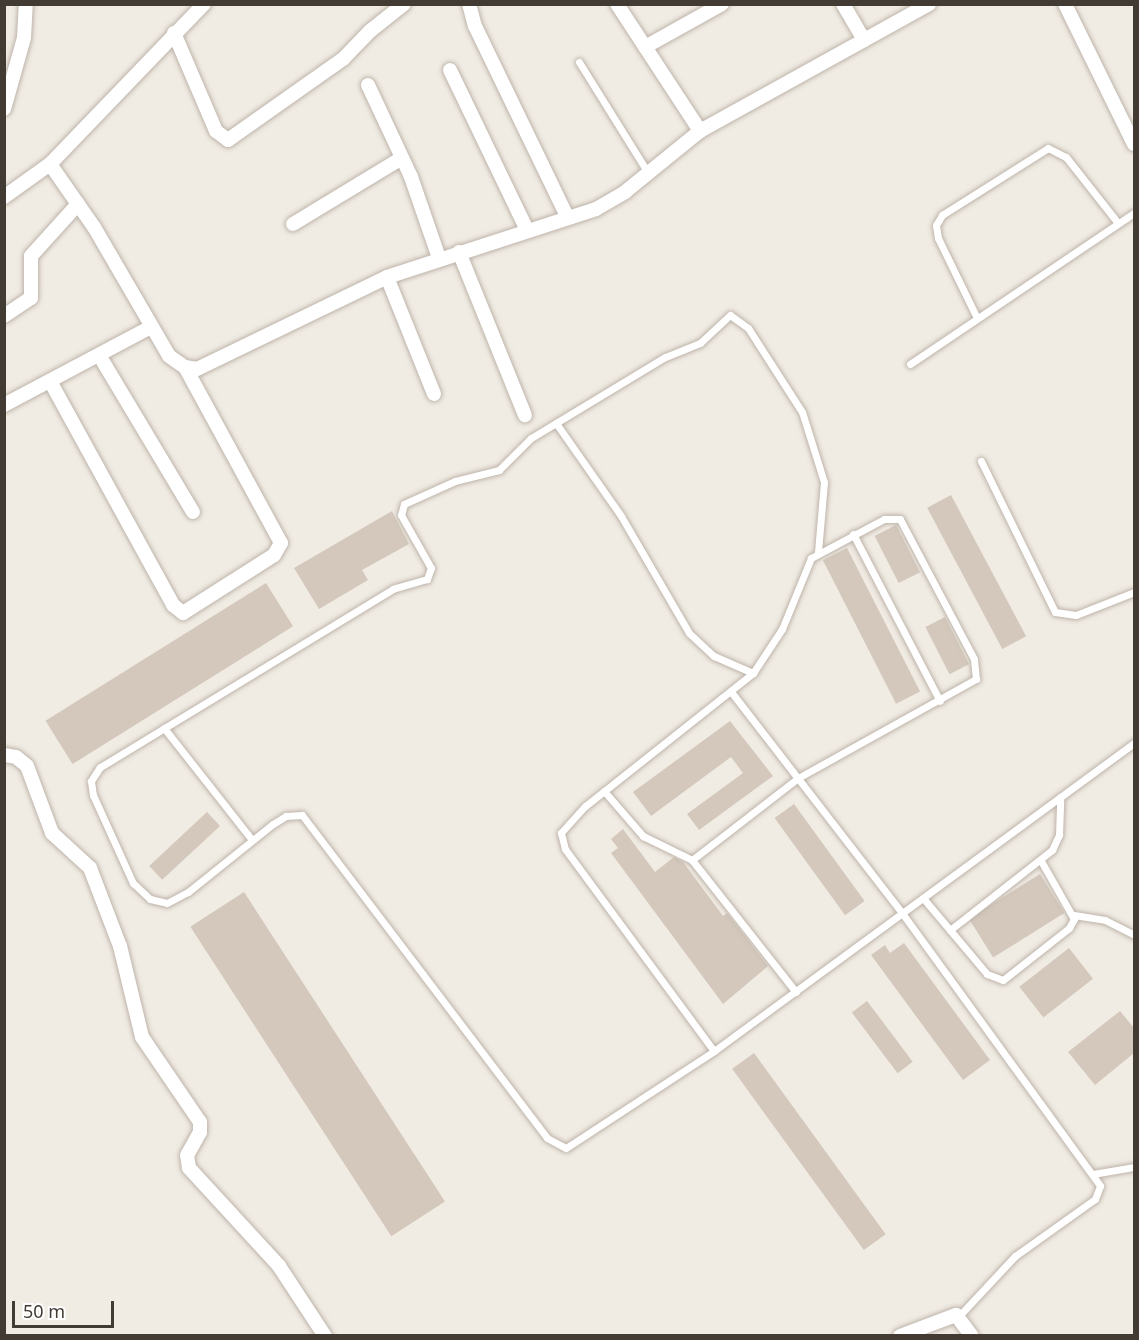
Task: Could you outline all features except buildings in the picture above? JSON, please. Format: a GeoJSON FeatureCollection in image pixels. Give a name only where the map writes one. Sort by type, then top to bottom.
{"type":"FeatureCollection","features":[{"type":"Feature","properties":{"kind":"street"},"geometry":{"type":"LineString","coordinates":[[4,109],[24,38],[26,4]]}},
{"type":"Feature","properties":{"kind":"street"},"geometry":{"type":"LineString","coordinates":[[174,33],[216,131],[228,140],[350,54],[370,31],[404,4]]}},
{"type":"Feature","properties":{"kind":"street"},"geometry":{"type":"LineString","coordinates":[[469,4],[475,26],[568,218]]}},
{"type":"Feature","properties":{"kind":"street"},"geometry":{"type":"LineString","coordinates":[[617,4],[700,131]]}},
{"type":"Feature","properties":{"kind":"street"},"geometry":{"type":"LineString","coordinates":[[645,47],[722,4]]}},
{"type":"Feature","properties":{"kind":"street"},"geometry":{"type":"LineString","coordinates":[[843,4],[864,40]]}},
{"type":"Feature","properties":{"kind":"street"},"geometry":{"type":"LineString","coordinates":[[185,367],[210,365],[387,277],[609,203],[700,131],[929,4]]}},
{"type":"Feature","properties":{"kind":"street"},"geometry":{"type":"LineString","coordinates":[[1065,4],[1134,144]]}},
{"type":"Feature","properties":{"kind":"street"},"geometry":{"type":"LineString","coordinates":[[4,197],[50,164],[202,5]]}},
{"type":"Feature","properties":{"kind":"street"},"geometry":{"type":"LineString","coordinates":[[450,70],[527,230]]}},
{"type":"Feature","properties":{"kind":"street"},"geometry":{"type":"LineString","coordinates":[[368,85],[402,159],[439,258]]}},
{"type":"Feature","properties":{"kind":"street"},"geometry":{"type":"LineString","coordinates":[[293,224],[402,159]]}},
{"type":"Feature","properties":{"kind":"street"},"geometry":{"type":"LineString","coordinates":[[50,164],[107,248],[169,356],[185,367],[281,543],[274,555],[183,613],[173,605],[50,381]]}},
{"type":"Feature","properties":{"kind":"street"},"geometry":{"type":"LineString","coordinates":[[4,316],[31,298],[31,256],[78,204]]}},
{"type":"Feature","properties":{"kind":"street"},"geometry":{"type":"LineString","coordinates":[[459,252],[525,415]]}},
{"type":"Feature","properties":{"kind":"street"},"geometry":{"type":"LineString","coordinates":[[387,277],[434,394]]}},
{"type":"Feature","properties":{"kind":"street"},"geometry":{"type":"LineString","coordinates":[[4,405],[151,327]]}},
{"type":"Feature","properties":{"kind":"street"},"geometry":{"type":"LineString","coordinates":[[99,355],[193,512]]}},
{"type":"Feature","properties":{"kind":"street"},"geometry":{"type":"LineString","coordinates":[[4,755],[27,766],[52,832],[90,868],[120,946],[142,1037],[200,1122],[200,1132],[187,1155],[189,1168],[279,1266],[325,1335]]}},
{"type":"Feature","properties":{"kind":"street"},"geometry":{"type":"LineString","coordinates":[[900,1335],[959,1316],[972,1335]]}},
{"type":"Feature","properties":{"kind":"lane"},"geometry":{"type":"LineString","coordinates":[[579,63],[648,173]]}},
{"type":"Feature","properties":{"kind":"lane"},"geometry":{"type":"LineString","coordinates":[[978,318],[938,238],[936,225],[942,215],[1048,148],[1065,157],[1118,223]]}},
{"type":"Feature","properties":{"kind":"lane"},"geometry":{"type":"LineString","coordinates":[[909,364],[1134,213]]}},
{"type":"Feature","properties":{"kind":"lane"},"geometry":{"type":"LineString","coordinates":[[818,552],[824,482],[802,412],[778,370],[748,328],[734,315],[723,320],[700,343],[665,357],[525,442],[499,470],[455,482],[401,506],[401,515],[430,563],[431,572],[424,581],[393,588],[100,767],[91,781],[93,795],[133,883],[150,899],[167,903],[188,892],[252,840],[286,816],[296,813],[308,820],[547,1138],[560,1148],[573,1146],[714,1051],[1134,743]]}},
{"type":"Feature","properties":{"kind":"lane"},"geometry":{"type":"LineString","coordinates":[[556,423],[621,516],[689,633],[714,656],[753,673]]}},
{"type":"Feature","properties":{"kind":"lane"},"geometry":{"type":"LineString","coordinates":[[981,461],[1055,612],[1076,615],[1134,592]]}},
{"type":"Feature","properties":{"kind":"lane"},"geometry":{"type":"LineString","coordinates":[[692,860],[798,778],[973,683],[978,671],[909,532],[900,519],[890,517],[818,552],[806,567],[782,629],[753,673],[732,693],[604,791],[564,826],[565,849],[714,1051]]}},
{"type":"Feature","properties":{"kind":"lane"},"geometry":{"type":"LineString","coordinates":[[853,534],[940,701]]}},
{"type":"Feature","properties":{"kind":"lane"},"geometry":{"type":"LineString","coordinates":[[732,693],[902,913],[1100,1186],[1095,1199],[1015,1256],[959,1316]]}},
{"type":"Feature","properties":{"kind":"lane"},"geometry":{"type":"LineString","coordinates":[[164,728],[252,840]]}},
{"type":"Feature","properties":{"kind":"lane"},"geometry":{"type":"LineString","coordinates":[[604,791],[643,836],[692,860],[796,992]]}},
{"type":"Feature","properties":{"kind":"lane"},"geometry":{"type":"LineString","coordinates":[[950,930],[1041,861],[1056,844],[1060,797]]}},
{"type":"Feature","properties":{"kind":"lane"},"geometry":{"type":"LineString","coordinates":[[1041,861],[1074,915],[1105,920],[1134,935]]}},
{"type":"Feature","properties":{"kind":"lane"},"geometry":{"type":"LineString","coordinates":[[923,898],[987,974],[998,980],[1010,976],[1069,928],[1074,915]]}},
{"type":"Feature","properties":{"kind":"lane"},"geometry":{"type":"LineString","coordinates":[[1092,1174],[1134,1167]]}}]}
